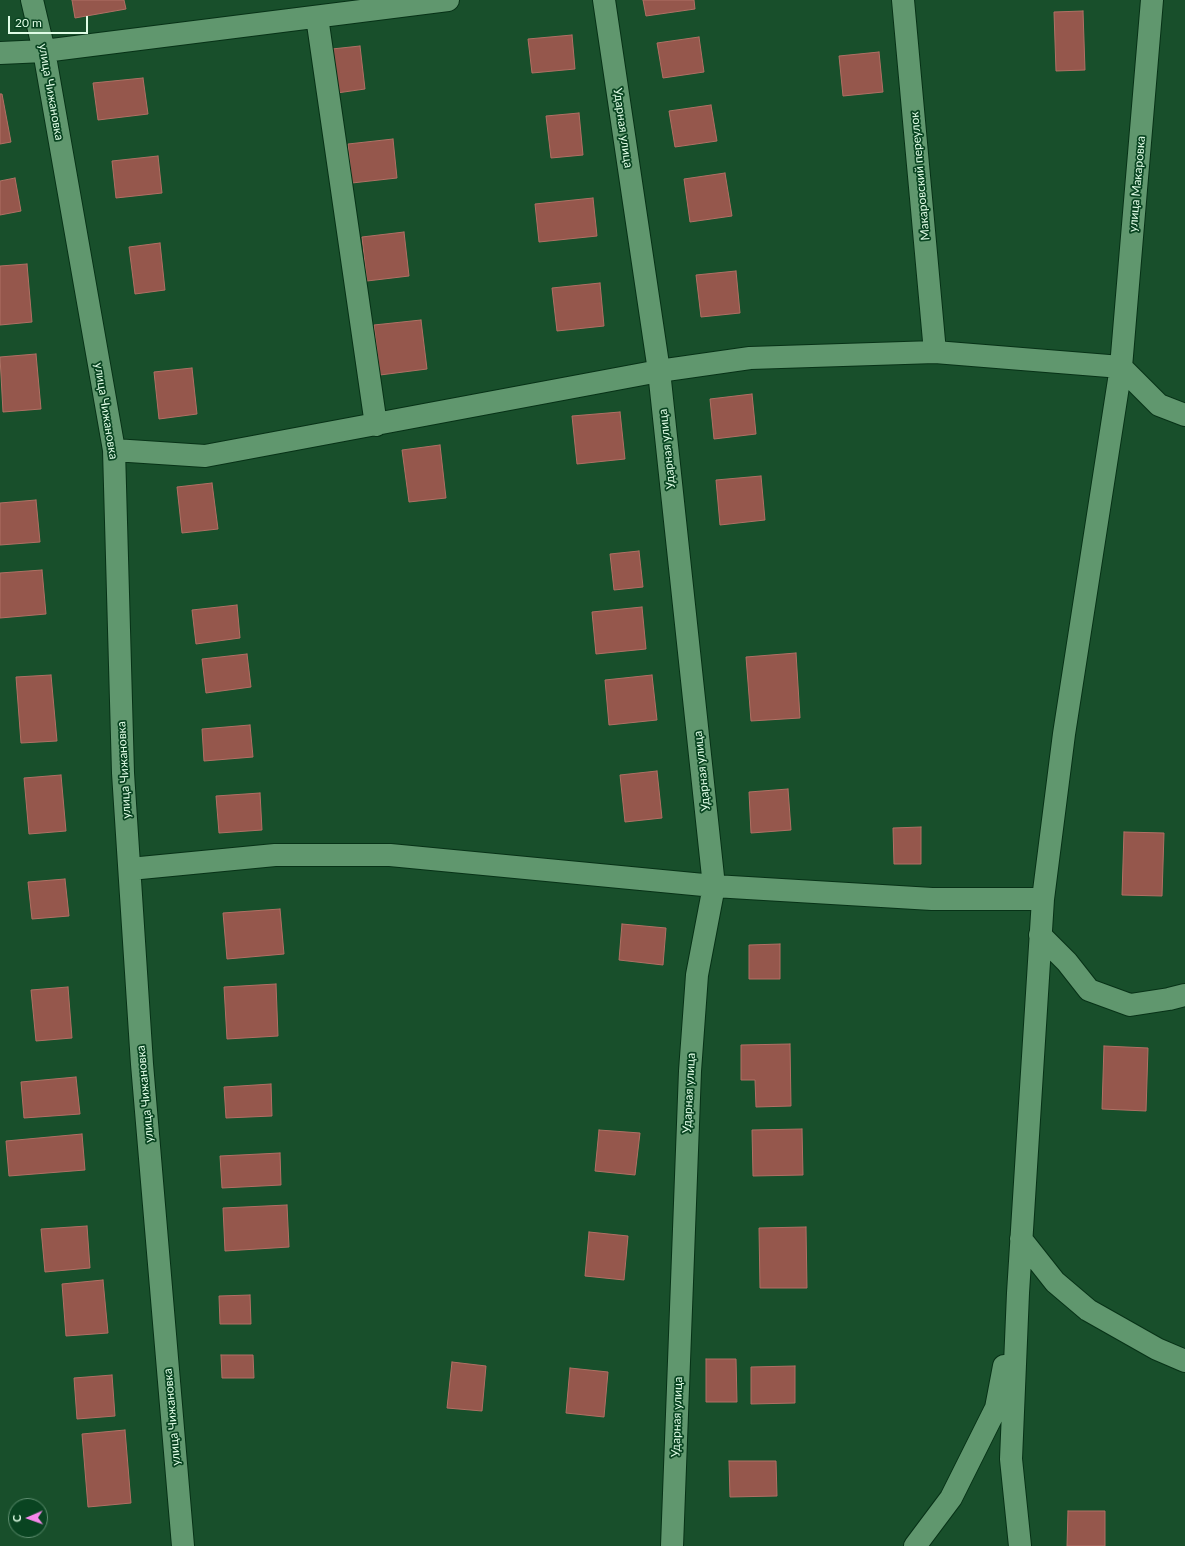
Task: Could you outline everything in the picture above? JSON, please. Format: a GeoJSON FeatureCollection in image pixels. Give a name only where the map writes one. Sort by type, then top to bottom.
{"type":"FeatureCollection","features":[{"type":"Feature","properties":{"kind":"street","name":"улица Чижановка"},"geometry":{"type":"LineString","coordinates":[[32,0],[44,51],[114,450],[123,773],[142,1064],[183,1546]]}},
{"type":"Feature","properties":{"kind":"street"},"geometry":{"type":"LineString","coordinates":[[0,54],[44,51],[316,17],[380,4],[448,0]]}},
{"type":"Feature","properties":{"kind":"street","name":"Ударная улица"},"geometry":{"type":"LineString","coordinates":[[604,0],[659,371],[714,886],[697,975],[690,1071],[672,1546]]}},
{"type":"Feature","properties":{"kind":"street","name":"Макаровский переулок"},"geometry":{"type":"LineString","coordinates":[[903,0],[935,352]]}},
{"type":"Feature","properties":{"kind":"street","name":"улица Макаровка"},"geometry":{"type":"LineString","coordinates":[[1018,1293],[1043,899],[1064,734],[1121,367],[1152,0]]}},
{"type":"Feature","properties":{"kind":"street"},"geometry":{"type":"LineString","coordinates":[[316,17],[376,425]]}},
{"type":"Feature","properties":{"kind":"street"},"geometry":{"type":"LineString","coordinates":[[114,450],[205,456],[659,371],[750,358],[935,352],[1121,367],[1159,405],[1185,415]]}},
{"type":"Feature","properties":{"kind":"street"},"geometry":{"type":"LineString","coordinates":[[130,869],[275,855],[390,855],[714,886],[932,899],[1043,899]]}},
{"type":"Feature","properties":{"kind":"street"},"geometry":{"type":"LineString","coordinates":[[1040,935],[1067,962],[1089,990],[1130,1005],[1185,995]]}},
{"type":"Feature","properties":{"kind":"street"},"geometry":{"type":"LineString","coordinates":[[1021,1239],[1055,1282],[1088,1310],[1157,1349],[1185,1360]]}},
{"type":"Feature","properties":{"kind":"street"},"geometry":{"type":"LineString","coordinates":[[915,1546],[951,1498],[996,1408],[1018,1293]]}},
{"type":"Feature","properties":{"kind":"street"},"geometry":{"type":"LineString","coordinates":[[1018,1293],[1011,1459],[1020,1546]]}},
{"type":"Feature","properties":{"kind":"building"},"geometry":{"type":"Polygon","coordinates":[[[72,0],[124,0],[126,9],[75,18],[72,0]]]}},
{"type":"Feature","properties":{"kind":"building"},"geometry":{"type":"Polygon","coordinates":[[[643,0],[694,0],[695,9],[646,16],[643,0]]]}},
{"type":"Feature","properties":{"kind":"building"},"geometry":{"type":"Polygon","coordinates":[[[1083,11],[1085,70],[1056,71],[1054,12],[1083,11]]]}},
{"type":"Feature","properties":{"kind":"building"},"geometry":{"type":"Polygon","coordinates":[[[572,35],[575,69],[532,73],[528,39],[572,35]]]}},
{"type":"Feature","properties":{"kind":"building"},"geometry":{"type":"Polygon","coordinates":[[[699,37],[704,72],[663,78],[657,43],[699,37]]]}},
{"type":"Feature","properties":{"kind":"building"},"geometry":{"type":"Polygon","coordinates":[[[360,46],[365,89],[337,93],[332,49],[360,46]]]}},
{"type":"Feature","properties":{"kind":"building"},"geometry":{"type":"Polygon","coordinates":[[[879,52],[883,92],[843,96],[839,56],[879,52]]]}},
{"type":"Feature","properties":{"kind":"building"},"geometry":{"type":"Polygon","coordinates":[[[143,78],[148,114],[98,120],[93,83],[143,78]]]}},
{"type":"Feature","properties":{"kind":"building"},"geometry":{"type":"Polygon","coordinates":[[[0,94],[2,94],[11,142],[0,144],[0,94]]]}},
{"type":"Feature","properties":{"kind":"building"},"geometry":{"type":"Polygon","coordinates":[[[711,105],[717,141],[675,147],[669,111],[711,105]]]}},
{"type":"Feature","properties":{"kind":"building"},"geometry":{"type":"Polygon","coordinates":[[[579,113],[583,155],[551,158],[546,116],[579,113]]]}},
{"type":"Feature","properties":{"kind":"building"},"geometry":{"type":"Polygon","coordinates":[[[393,139],[397,178],[352,183],[348,144],[393,139]]]}},
{"type":"Feature","properties":{"kind":"building"},"geometry":{"type":"Polygon","coordinates":[[[158,156],[162,193],[116,198],[112,161],[158,156]]]}},
{"type":"Feature","properties":{"kind":"building"},"geometry":{"type":"Polygon","coordinates":[[[725,173],[732,216],[690,222],[684,179],[725,173]]]}},
{"type":"Feature","properties":{"kind":"building"},"geometry":{"type":"Polygon","coordinates":[[[15,178],[21,211],[0,215],[0,181],[15,178]]]}},
{"type":"Feature","properties":{"kind":"building"},"geometry":{"type":"Polygon","coordinates":[[[593,198],[597,236],[539,242],[535,204],[593,198]]]}},
{"type":"Feature","properties":{"kind":"building"},"geometry":{"type":"Polygon","coordinates":[[[404,232],[409,276],[367,281],[362,237],[404,232]]]}},
{"type":"Feature","properties":{"kind":"building"},"geometry":{"type":"Polygon","coordinates":[[[160,243],[165,290],[135,294],[129,247],[160,243]]]}},
{"type":"Feature","properties":{"kind":"building"},"geometry":{"type":"Polygon","coordinates":[[[27,264],[32,322],[0,325],[0,266],[27,264]]]}},
{"type":"Feature","properties":{"kind":"building"},"geometry":{"type":"Polygon","coordinates":[[[736,271],[740,313],[701,317],[696,275],[736,271]]]}},
{"type":"Feature","properties":{"kind":"building"},"geometry":{"type":"Polygon","coordinates":[[[600,283],[604,326],[557,331],[552,288],[600,283]]]}},
{"type":"Feature","properties":{"kind":"building"},"geometry":{"type":"Polygon","coordinates":[[[421,320],[427,369],[380,375],[374,325],[421,320]]]}},
{"type":"Feature","properties":{"kind":"building"},"geometry":{"type":"Polygon","coordinates":[[[36,354],[41,409],[3,412],[0,357],[36,354]]]}},
{"type":"Feature","properties":{"kind":"building"},"geometry":{"type":"Polygon","coordinates":[[[192,368],[197,414],[159,419],[154,372],[192,368]]]}},
{"type":"Feature","properties":{"kind":"building"},"geometry":{"type":"Polygon","coordinates":[[[752,394],[756,434],[714,439],[710,399],[752,394]]]}},
{"type":"Feature","properties":{"kind":"building"},"geometry":{"type":"Polygon","coordinates":[[[620,412],[625,459],[577,464],[572,416],[620,412]]]}},
{"type":"Feature","properties":{"kind":"building"},"geometry":{"type":"Polygon","coordinates":[[[440,445],[446,498],[409,502],[402,450],[440,445]]]}},
{"type":"Feature","properties":{"kind":"building"},"geometry":{"type":"Polygon","coordinates":[[[761,476],[765,520],[720,525],[716,480],[761,476]]]}},
{"type":"Feature","properties":{"kind":"building"},"geometry":{"type":"Polygon","coordinates":[[[212,483],[218,529],[182,533],[177,487],[212,483]]]}},
{"type":"Feature","properties":{"kind":"building"},"geometry":{"type":"Polygon","coordinates":[[[36,500],[40,542],[0,545],[0,503],[36,500]]]}},
{"type":"Feature","properties":{"kind":"building"},"geometry":{"type":"Polygon","coordinates":[[[639,551],[643,587],[614,590],[610,554],[639,551]]]}},
{"type":"Feature","properties":{"kind":"building"},"geometry":{"type":"Polygon","coordinates":[[[42,570],[46,614],[0,618],[0,573],[42,570]]]}},
{"type":"Feature","properties":{"kind":"building"},"geometry":{"type":"Polygon","coordinates":[[[237,605],[240,638],[196,644],[192,610],[237,605]]]}},
{"type":"Feature","properties":{"kind":"building"},"geometry":{"type":"Polygon","coordinates":[[[642,607],[646,649],[596,654],[592,612],[642,607]]]}},
{"type":"Feature","properties":{"kind":"building"},"geometry":{"type":"Polygon","coordinates":[[[796,653],[800,718],[751,721],[746,657],[796,653]]]}},
{"type":"Feature","properties":{"kind":"building"},"geometry":{"type":"Polygon","coordinates":[[[247,654],[251,687],[206,693],[202,659],[247,654]]]}},
{"type":"Feature","properties":{"kind":"building"},"geometry":{"type":"Polygon","coordinates":[[[51,675],[57,741],[21,743],[16,677],[51,675]]]}},
{"type":"Feature","properties":{"kind":"building"},"geometry":{"type":"Polygon","coordinates":[[[652,675],[657,720],[609,725],[605,680],[652,675]]]}},
{"type":"Feature","properties":{"kind":"building"},"geometry":{"type":"Polygon","coordinates":[[[250,725],[253,757],[204,761],[202,729],[250,725]]]}},
{"type":"Feature","properties":{"kind":"building"},"geometry":{"type":"Polygon","coordinates":[[[657,771],[662,818],[625,822],[620,775],[657,771]]]}},
{"type":"Feature","properties":{"kind":"building"},"geometry":{"type":"Polygon","coordinates":[[[61,775],[66,831],[29,834],[24,778],[61,775]]]}},
{"type":"Feature","properties":{"kind":"building"},"geometry":{"type":"Polygon","coordinates":[[[788,789],[791,830],[751,833],[749,792],[788,789]]]}},
{"type":"Feature","properties":{"kind":"building"},"geometry":{"type":"Polygon","coordinates":[[[260,793],[262,830],[219,833],[216,796],[260,793]]]}},
{"type":"Feature","properties":{"kind":"building"},"geometry":{"type":"Polygon","coordinates":[[[921,827],[921,864],[894,864],[893,828],[921,827]]]}},
{"type":"Feature","properties":{"kind":"building"},"geometry":{"type":"Polygon","coordinates":[[[1124,832],[1164,833],[1162,896],[1122,895],[1124,832]]]}},
{"type":"Feature","properties":{"kind":"building"},"geometry":{"type":"Polygon","coordinates":[[[65,879],[69,916],[32,919],[28,882],[65,879]]]}},
{"type":"Feature","properties":{"kind":"building"},"geometry":{"type":"Polygon","coordinates":[[[280,909],[284,954],[227,959],[223,913],[280,909]]]}},
{"type":"Feature","properties":{"kind":"building"},"geometry":{"type":"Polygon","coordinates":[[[622,924],[666,928],[663,965],[619,960],[622,924]]]}},
{"type":"Feature","properties":{"kind":"building"},"geometry":{"type":"Polygon","coordinates":[[[780,944],[780,979],[749,979],[749,945],[780,944]]]}},
{"type":"Feature","properties":{"kind":"building"},"geometry":{"type":"Polygon","coordinates":[[[276,984],[278,1036],[227,1039],[224,987],[276,984]]]}},
{"type":"Feature","properties":{"kind":"building"},"geometry":{"type":"Polygon","coordinates":[[[68,987],[72,1038],[36,1041],[31,990],[68,987]]]}},
{"type":"Feature","properties":{"kind":"building"},"geometry":{"type":"Polygon","coordinates":[[[790,1044],[791,1106],[756,1107],[755,1080],[741,1080],[741,1045],[790,1044]]]}},
{"type":"Feature","properties":{"kind":"building"},"geometry":{"type":"Polygon","coordinates":[[[1104,1046],[1148,1048],[1146,1111],[1102,1109],[1104,1046]]]}},
{"type":"Feature","properties":{"kind":"building"},"geometry":{"type":"Polygon","coordinates":[[[76,1077],[80,1114],[24,1118],[21,1082],[76,1077]]]}},
{"type":"Feature","properties":{"kind":"building"},"geometry":{"type":"Polygon","coordinates":[[[271,1084],[272,1116],[226,1118],[224,1087],[271,1084]]]}},
{"type":"Feature","properties":{"kind":"building"},"geometry":{"type":"Polygon","coordinates":[[[802,1129],[803,1175],[753,1176],[752,1130],[802,1129]]]}},
{"type":"Feature","properties":{"kind":"building"},"geometry":{"type":"Polygon","coordinates":[[[599,1130],[640,1133],[635,1175],[595,1171],[599,1130]]]}},
{"type":"Feature","properties":{"kind":"building"},"geometry":{"type":"Polygon","coordinates":[[[82,1134],[85,1170],[9,1176],[6,1141],[82,1134]]]}},
{"type":"Feature","properties":{"kind":"building"},"geometry":{"type":"Polygon","coordinates":[[[280,1153],[281,1185],[222,1188],[220,1156],[280,1153]]]}},
{"type":"Feature","properties":{"kind":"building"},"geometry":{"type":"Polygon","coordinates":[[[287,1205],[289,1247],[225,1251],[223,1208],[287,1205]]]}},
{"type":"Feature","properties":{"kind":"building"},"geometry":{"type":"Polygon","coordinates":[[[87,1226],[90,1268],[45,1272],[41,1229],[87,1226]]]}},
{"type":"Feature","properties":{"kind":"building"},"geometry":{"type":"Polygon","coordinates":[[[806,1227],[807,1288],[760,1288],[759,1228],[806,1227]]]}},
{"type":"Feature","properties":{"kind":"building"},"geometry":{"type":"Polygon","coordinates":[[[589,1232],[628,1236],[624,1280],[585,1276],[589,1232]]]}},
{"type":"Feature","properties":{"kind":"building"},"geometry":{"type":"Polygon","coordinates":[[[103,1280],[108,1333],[66,1336],[62,1284],[103,1280]]]}},
{"type":"Feature","properties":{"kind":"building"},"geometry":{"type":"Polygon","coordinates":[[[250,1295],[251,1324],[220,1324],[219,1296],[250,1295]]]}},
{"type":"Feature","properties":{"kind":"building"},"geometry":{"type":"Polygon","coordinates":[[[221,1355],[253,1355],[254,1378],[222,1378],[221,1355]]]}},
{"type":"Feature","properties":{"kind":"building"},"geometry":{"type":"Polygon","coordinates":[[[706,1359],[736,1359],[737,1402],[706,1402],[706,1359]]]}},
{"type":"Feature","properties":{"kind":"building"},"geometry":{"type":"Polygon","coordinates":[[[452,1362],[486,1366],[482,1411],[447,1408],[452,1362]]]}},
{"type":"Feature","properties":{"kind":"building"},"geometry":{"type":"Polygon","coordinates":[[[795,1366],[795,1403],[751,1404],[751,1367],[795,1366]]]}},
{"type":"Feature","properties":{"kind":"building"},"geometry":{"type":"Polygon","coordinates":[[[570,1368],[608,1372],[604,1417],[566,1413],[570,1368]]]}},
{"type":"Feature","properties":{"kind":"building"},"geometry":{"type":"Polygon","coordinates":[[[112,1375],[115,1416],[77,1419],[74,1378],[112,1375]]]}},
{"type":"Feature","properties":{"kind":"building"},"geometry":{"type":"Polygon","coordinates":[[[125,1430],[131,1503],[88,1507],[82,1434],[125,1430]]]}},
{"type":"Feature","properties":{"kind":"building"},"geometry":{"type":"Polygon","coordinates":[[[729,1461],[776,1461],[777,1496],[730,1497],[729,1461]]]}},
{"type":"Feature","properties":{"kind":"building"},"geometry":{"type":"Polygon","coordinates":[[[1068,1511],[1105,1511],[1105,1546],[1067,1546],[1068,1511]]]}}]}
